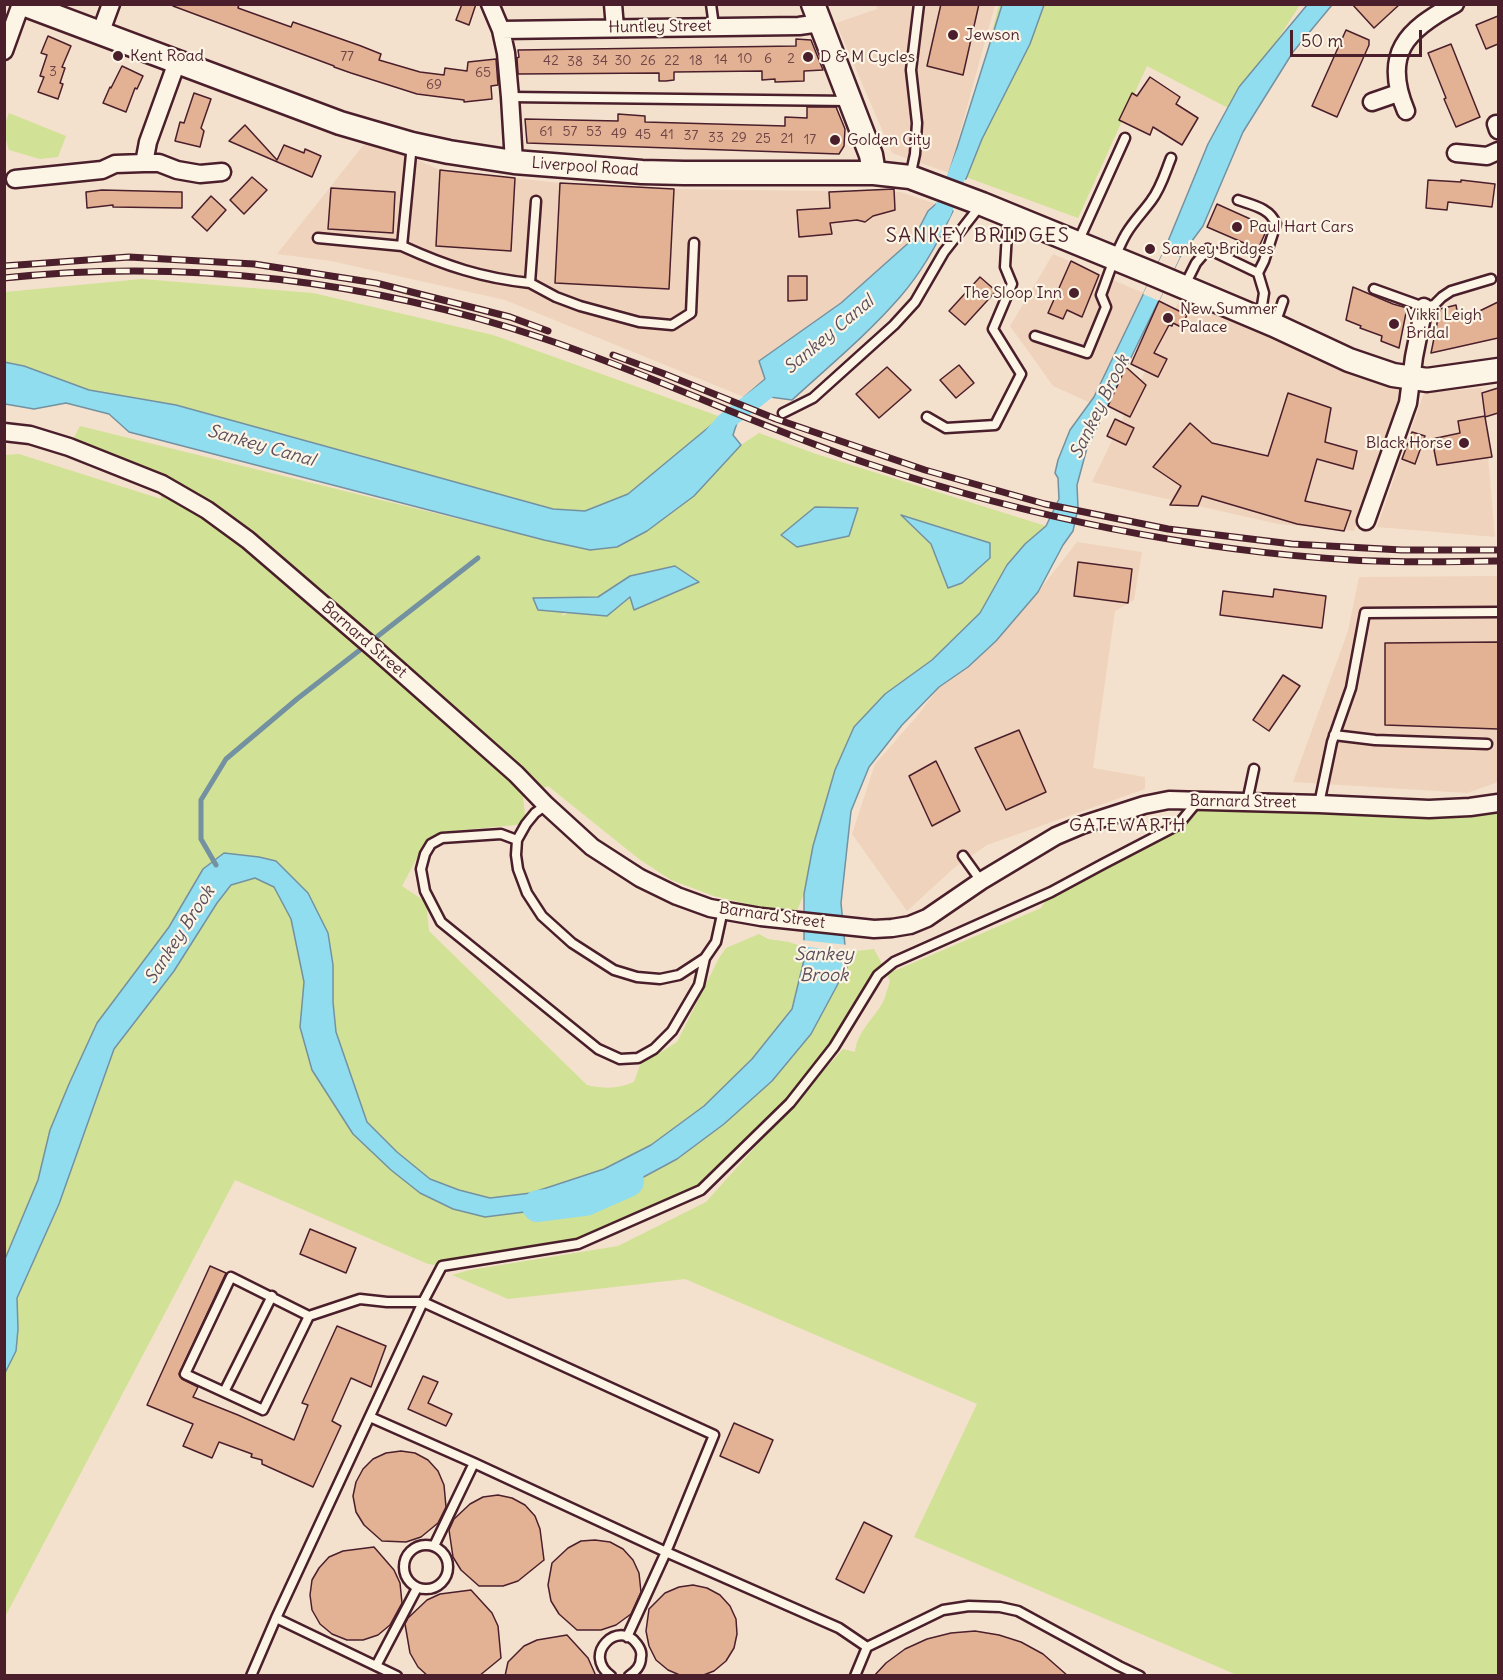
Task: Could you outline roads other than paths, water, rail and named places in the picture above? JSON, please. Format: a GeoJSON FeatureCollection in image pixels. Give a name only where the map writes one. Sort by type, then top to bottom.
{"type":"FeatureCollection","features":[{"type":"Feature","properties":{"kind":"street","name":"Liverpool Road"},"geometry":{"type":"LineString","coordinates":[[22,4],[340,123],[449,153],[584,168],[684,173],[874,173],[910,177],[1169,280],[1267,321],[1349,360],[1393,375],[1427,381],[1498,370]]}},
{"type":"Feature","properties":{"kind":"street"},"geometry":{"type":"LineString","coordinates":[[4,51],[22,4]]}},
{"type":"Feature","properties":{"kind":"street"},"geometry":{"type":"LineString","coordinates":[[100,33],[111,4]]}},
{"type":"Feature","properties":{"kind":"street"},"geometry":{"type":"LineString","coordinates":[[490,4],[501,30],[506,53],[514,162]]}},
{"type":"Feature","properties":{"kind":"street"},"geometry":{"type":"LineString","coordinates":[[613,4],[615,28]]}},
{"type":"Feature","properties":{"kind":"street"},"geometry":{"type":"LineString","coordinates":[[1406,111],[1398,93],[1396,74],[1401,49],[1414,31],[1432,16],[1455,4]]}},
{"type":"Feature","properties":{"kind":"street"},"geometry":{"type":"LineString","coordinates":[[817,14],[871,155],[874,173]]}},
{"type":"Feature","properties":{"kind":"street","name":"Huntley Street"},"geometry":{"type":"LineString","coordinates":[[501,30],[799,26],[817,14]]}},
{"type":"Feature","properties":{"kind":"street"},"geometry":{"type":"LineString","coordinates":[[144,163],[148,142],[177,62]]}},
{"type":"Feature","properties":{"kind":"street"},"geometry":{"type":"LineString","coordinates":[[1372,102],[1398,93]]}},
{"type":"Feature","properties":{"kind":"street"},"geometry":{"type":"LineString","coordinates":[[1456,153],[1487,156],[1498,151]]}},
{"type":"Feature","properties":{"kind":"street"},"geometry":{"type":"LineString","coordinates":[[15,179],[102,170],[115,164],[144,163],[159,163],[177,170],[200,174],[222,172]]}},
{"type":"Feature","properties":{"kind":"street"},"geometry":{"type":"LineString","coordinates":[[1366,521],[1408,402],[1410,379],[1424,307]]}},
{"type":"Feature","properties":{"kind":"street","name":"Barnard Street"},"geometry":{"type":"LineString","coordinates":[[4,432],[30,435],[69,447],[162,484],[207,510],[248,540],[357,633],[516,774],[592,847],[640,878],[677,896],[710,908],[761,917],[874,929],[910,925],[927,918],[981,881],[1056,836],[1144,805],[1169,800],[1429,809],[1498,803]]}},
{"type":"Feature","properties":{"kind":"lane"},"geometry":{"type":"LineString","coordinates":[[711,4],[714,26]]}},
{"type":"Feature","properties":{"kind":"lane"},"geometry":{"type":"LineString","coordinates":[[910,177],[915,154],[917,123],[911,70],[919,4]]}},
{"type":"Feature","properties":{"kind":"lane"},"geometry":{"type":"LineString","coordinates":[[510,97],[851,101]]}},
{"type":"Feature","properties":{"kind":"lane"},"geometry":{"type":"LineString","coordinates":[[1078,243],[1125,138]]}},
{"type":"Feature","properties":{"kind":"lane"},"geometry":{"type":"LineString","coordinates":[[402,246],[412,144]]}},
{"type":"Feature","properties":{"kind":"lane"},"geometry":{"type":"LineString","coordinates":[[1035,336],[1087,353],[1106,307],[1101,295],[1114,258],[1138,215],[1157,192],[1171,158]]}},
{"type":"Feature","properties":{"kind":"lane"},"geometry":{"type":"LineString","coordinates":[[1238,200],[1271,214],[1276,225],[1258,273],[1264,293],[1267,321]]}},
{"type":"Feature","properties":{"kind":"lane"},"geometry":{"type":"LineString","coordinates":[[530,283],[536,201]]}},
{"type":"Feature","properties":{"kind":"lane"},"geometry":{"type":"LineString","coordinates":[[783,413],[813,398],[894,325],[915,302],[944,252],[982,204]]}},
{"type":"Feature","properties":{"kind":"lane"},"geometry":{"type":"LineString","coordinates":[[927,417],[946,428],[994,425],[1021,374],[993,329],[1012,284],[1005,267],[1008,215]]}},
{"type":"Feature","properties":{"kind":"lane"},"geometry":{"type":"LineString","coordinates":[[318,238],[402,246],[472,274],[530,283],[556,297],[604,314],[639,322],[672,325],[691,313],[694,243]]}},
{"type":"Feature","properties":{"kind":"lane"},"geometry":{"type":"LineString","coordinates":[[1169,280],[1196,263],[1208,249],[1258,273]]}},
{"type":"Feature","properties":{"kind":"lane"},"geometry":{"type":"LineString","coordinates":[[1374,289],[1424,307],[1434,305],[1451,291],[1491,279]]}},
{"type":"Feature","properties":{"kind":"lane"},"geometry":{"type":"LineString","coordinates":[[1267,321],[1283,301]]}},
{"type":"Feature","properties":{"kind":"lane"},"geometry":{"type":"LineString","coordinates":[[1319,804],[1334,735],[1351,688],[1365,613],[1498,612]]}},
{"type":"Feature","properties":{"kind":"lane"},"geometry":{"type":"LineString","coordinates":[[1334,735],[1375,740],[1487,744]]}},
{"type":"Feature","properties":{"kind":"lane"},"geometry":{"type":"LineString","coordinates":[[1247,802],[1254,769]]}},
{"type":"Feature","properties":{"kind":"lane"},"geometry":{"type":"LineString","coordinates":[[251,1676],[423,1302],[442,1266],[578,1244],[701,1191],[790,1103],[834,1047],[884,968],[1051,892],[1169,830],[1178,825],[1198,801]]}},
{"type":"Feature","properties":{"kind":"lane"},"geometry":{"type":"LineString","coordinates":[[546,805],[526,824],[517,840],[516,855],[518,869],[527,893],[542,916],[572,942],[614,970],[638,977],[660,979],[679,975],[705,958]]}},
{"type":"Feature","properties":{"kind":"lane"},"geometry":{"type":"LineString","coordinates":[[517,840],[501,834],[442,838],[431,844],[425,854],[421,869],[425,891],[441,922],[598,1049],[620,1059],[638,1058],[654,1049],[672,1031],[699,985],[705,958],[716,942],[723,910]]}},
{"type":"Feature","properties":{"kind":"lane"},"geometry":{"type":"LineString","coordinates":[[963,856],[981,881]]}},
{"type":"Feature","properties":{"kind":"lane"},"geometry":{"type":"LineString","coordinates":[[309,1316],[231,1276],[185,1374],[263,1410],[309,1316],[360,1299],[423,1302],[714,1435],[666,1552],[627,1637]]}},
{"type":"Feature","properties":{"kind":"lane"},"geometry":{"type":"LineString","coordinates":[[224,1392],[272,1296]]}},
{"type":"Feature","properties":{"kind":"lane"},"geometry":{"type":"LineString","coordinates":[[370,1417],[839,1628],[867,1647]]}},
{"type":"Feature","properties":{"kind":"lane"},"geometry":{"type":"LineString","coordinates":[[434,1546],[474,1463]]}},
{"type":"Feature","properties":{"kind":"lane"},"geometry":{"type":"LineString","coordinates":[[419,1546],[434,1546],[445,1555],[449,1569],[447,1576],[444,1582],[431,1589],[417,1588],[406,1577],[404,1562],[412,1550],[419,1546]]}},
{"type":"Feature","properties":{"kind":"lane"},"geometry":{"type":"LineString","coordinates":[[376,1666],[417,1588]]}},
{"type":"Feature","properties":{"kind":"lane"},"geometry":{"type":"LineString","coordinates":[[855,1676],[867,1647],[943,1610],[969,1606],[1000,1607],[1018,1611],[1119,1671],[1140,1676]]}},
{"type":"Feature","properties":{"kind":"lane"},"geometry":{"type":"LineString","coordinates":[[276,1618],[397,1676]]}},
{"type":"Feature","properties":{"kind":"lane"},"geometry":{"type":"LineString","coordinates":[[611,1676],[602,1666],[600,1652],[603,1646],[614,1637],[620,1636],[633,1640],[638,1645],[642,1658],[636,1670],[629,1676]]}},
{"type":"Feature","properties":{"kind":"water"},"geometry":{"type":"Polygon","coordinates":[[[1002,5],[1044,5],[1030,44],[982,139],[966,179],[949,173],[1002,5]]]}},
{"type":"Feature","properties":{"kind":"water","name":"Sankey Brook"},"geometry":{"type":"Polygon","coordinates":[[[1307,5],[1332,5],[1293,52],[1243,132],[1203,226],[1180,257],[1087,448],[1077,485],[1078,508],[1073,531],[1038,592],[996,641],[968,667],[939,687],[902,725],[869,767],[851,811],[841,903],[847,967],[811,1034],[772,1081],[724,1124],[677,1159],[625,1187],[556,1208],[485,1217],[453,1209],[420,1193],[391,1170],[353,1134],[312,1070],[300,1027],[304,982],[291,919],[274,887],[255,878],[231,885],[174,971],[114,1049],[59,1204],[17,1298],[16,1351],[5,1373],[5,1259],[38,1180],[50,1130],[69,1084],[97,1023],[169,927],[203,869],[224,853],[276,861],[308,893],[328,933],[333,965],[336,1032],[367,1122],[397,1152],[430,1179],[490,1198],[531,1193],[604,1169],[651,1145],[704,1106],[752,1059],[792,1009],[804,960],[804,894],[813,846],[835,770],[854,727],[885,694],[932,660],[980,613],[1007,565],[1025,544],[1046,526],[1059,499],[1058,478],[1055,473],[1070,430],[1094,397],[1164,251],[1208,144],[1239,87],[1307,5]]]}},
{"type":"Feature","properties":{"kind":"water"},"geometry":{"type":"Polygon","coordinates":[[[936,204],[953,211],[942,234],[916,277],[874,324],[792,400],[770,397],[761,405],[744,397],[765,379],[759,361],[841,303],[914,238],[928,211],[936,204]]]}},
{"type":"Feature","properties":{"kind":"water"},"geometry":{"type":"Polygon","coordinates":[[[4,362],[24,366],[89,390],[176,405],[553,509],[585,511],[628,494],[721,417],[737,423],[733,435],[741,445],[694,496],[647,531],[617,547],[590,550],[129,432],[109,414],[66,403],[34,409],[5,404],[4,362]]]}},
{"type":"Feature","properties":{"kind":"water"},"geometry":{"type":"Polygon","coordinates":[[[815,507],[858,508],[849,536],[797,547],[781,535],[815,507]]]}},
{"type":"Feature","properties":{"kind":"water"},"geometry":{"type":"Polygon","coordinates":[[[901,515],[990,543],[990,558],[962,583],[948,588],[931,544],[901,515]]]}},
{"type":"Feature","properties":{"kind":"water"},"geometry":{"type":"Polygon","coordinates":[[[675,566],[699,582],[634,610],[630,597],[607,616],[538,610],[533,598],[598,597],[630,576],[675,566]]]}},
{"type":"Feature","properties":{"kind":"waterway","name":"Sankey Canal"},"geometry":{"type":"LineString","coordinates":[[932,228],[942,213],[965,154]]}},
{"type":"Feature","properties":{"kind":"waterway","name":"Sankey Canal"},"geometry":{"type":"LineString","coordinates":[[712,437],[725,422],[771,387]]}},
{"type":"Feature","properties":{"kind":"waterway","name":"Sankey Canal"},"geometry":{"type":"LineString","coordinates":[[216,865],[201,839],[201,800],[226,759],[297,699],[478,558]]}},
{"type":"Feature","properties":{"kind":"waterway","name":"Sankey Brook"},"geometry":{"type":"LineString","coordinates":[[538,1206],[585,1200],[628,1181]]}},
{"type":"Feature","properties":{"kind":"railway"},"geometry":{"type":"LineString","coordinates":[[4,266],[129,257],[254,264],[376,283],[510,317],[548,331]]}},
{"type":"Feature","properties":{"kind":"railway"},"geometry":{"type":"LineString","coordinates":[[4,278],[72,272],[209,273],[278,279],[346,289],[413,302],[545,339],[627,369],[828,450],[928,483],[1047,515],[1168,539],[1290,555],[1389,562],[1498,561]]}},
{"type":"Feature","properties":{"kind":"railway"},"geometry":{"type":"LineString","coordinates":[[613,355],[776,419],[925,470],[1045,504],[1168,529],[1292,544],[1402,550],[1498,550]]}},
{"type":"Feature","properties":{"kind":"place","name":"Jewson"},"geometry":{"type":"Point","coordinates":[953,35]}},
{"type":"Feature","properties":{"kind":"place","name":"Kent Road"},"geometry":{"type":"Point","coordinates":[118,56]}},
{"type":"Feature","properties":{"kind":"place","name":"D & M Cycles"},"geometry":{"type":"Point","coordinates":[808,57]}},
{"type":"Feature","properties":{"kind":"place","name":"Golden City"},"geometry":{"type":"Point","coordinates":[835,140]}},
{"type":"Feature","properties":{"kind":"place","name":"Paul Hart Cars"},"geometry":{"type":"Point","coordinates":[1237,227]}},
{"type":"Feature","properties":{"kind":"place","name":"Sankey Bridges"},"geometry":{"type":"Point","coordinates":[1150,249]}},
{"type":"Feature","properties":{"kind":"place","name":"The Sloop Inn"},"geometry":{"type":"Point","coordinates":[1074,293]}},
{"type":"Feature","properties":{"kind":"place","name":"New Summer Palace"},"geometry":{"type":"Point","coordinates":[1168,318]}},
{"type":"Feature","properties":{"kind":"place","name":"Vikki Leigh Bridal"},"geometry":{"type":"Point","coordinates":[1394,324]}},
{"type":"Feature","properties":{"kind":"place","name":"Black Horse"},"geometry":{"type":"Point","coordinates":[1464,443]}},
{"type":"Feature","properties":{"kind":"district","name":"SANKEY BRIDGES"},"geometry":{"type":"Point","coordinates":[978,236]}},
{"type":"Feature","properties":{"kind":"district","name":"GATEWARTH"},"geometry":{"type":"Point","coordinates":[1128,826]}}]}
